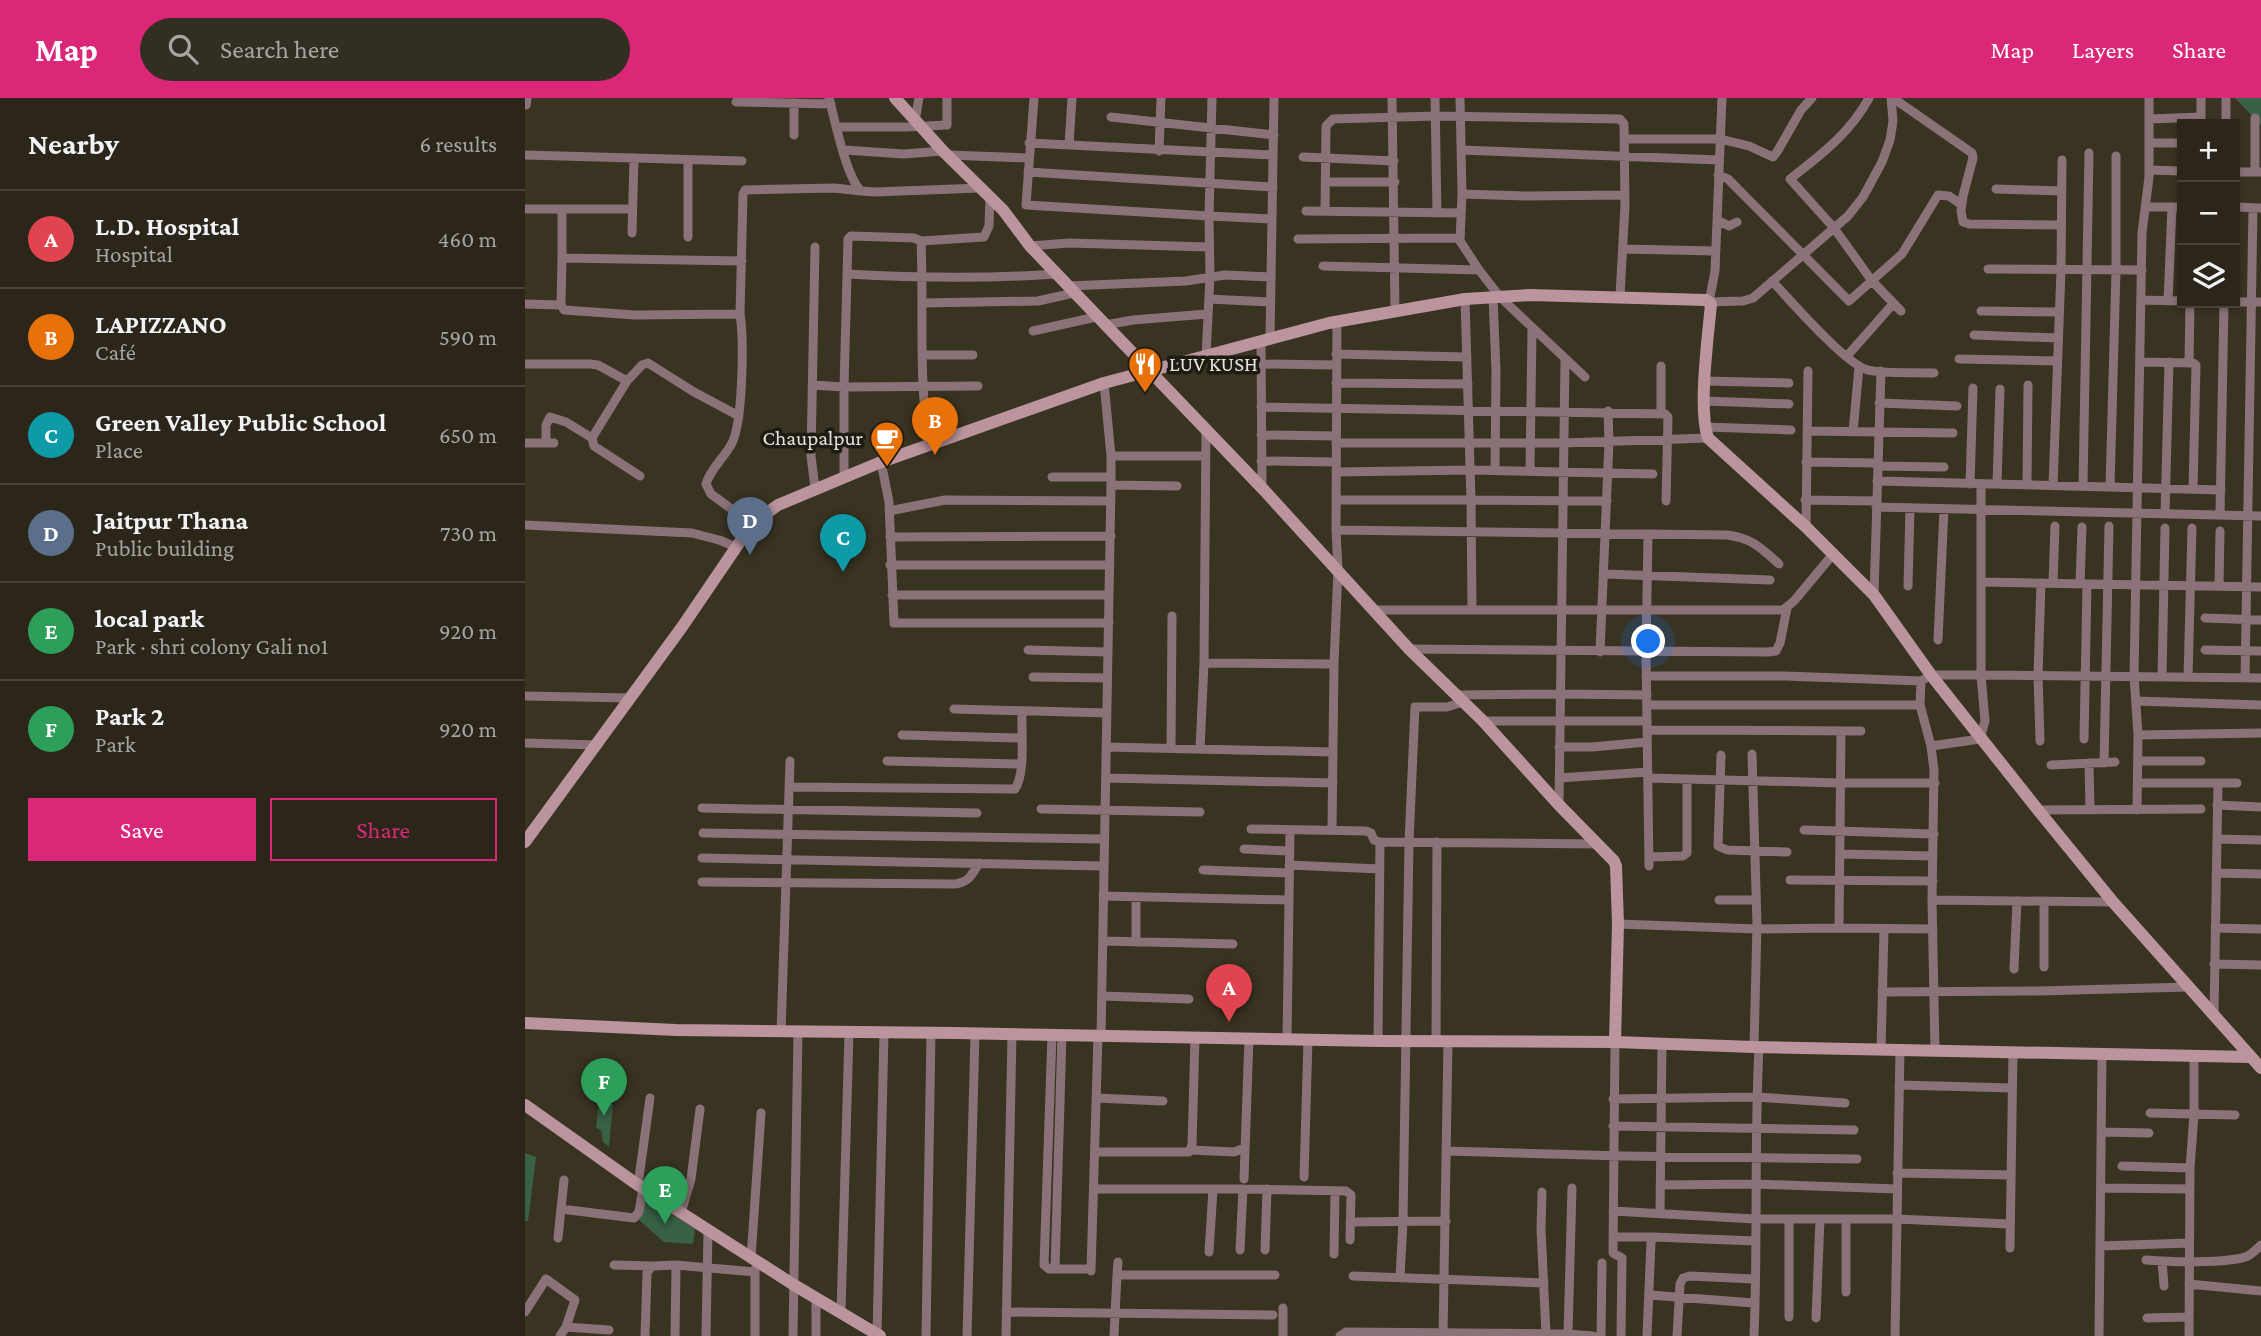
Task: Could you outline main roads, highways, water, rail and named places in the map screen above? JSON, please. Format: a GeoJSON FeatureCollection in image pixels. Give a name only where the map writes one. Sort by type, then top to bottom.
{"type":"FeatureCollection","features":[{"type":"Feature","properties":{"kind":"place","name":"LUV KUSH"},"geometry":{"type":"Point","coordinates":[1145,394]}},
{"type":"Feature","properties":{"kind":"place","name":"LAPIZZANO"},"geometry":{"type":"Point","coordinates":[935,455]}},
{"type":"Feature","properties":{"kind":"place","name":"Chaupalpur"},"geometry":{"type":"Point","coordinates":[887,468]}},
{"type":"Feature","properties":{"kind":"place","name":"Jaitpur Thana"},"geometry":{"type":"Point","coordinates":[750,555]}},
{"type":"Feature","properties":{"kind":"place","name":"Green Valley Public School"},"geometry":{"type":"Point","coordinates":[843,572]}},
{"type":"Feature","properties":{"kind":"place","name":"L.D. Hospital"},"geometry":{"type":"Point","coordinates":[1229,1022]}},
{"type":"Feature","properties":{"kind":"place","name":"Park 2"},"geometry":{"type":"Point","coordinates":[604,1116]}},
{"type":"Feature","properties":{"kind":"place","name":"local park"},"geometry":{"type":"Point","coordinates":[665,1224]}}]}
